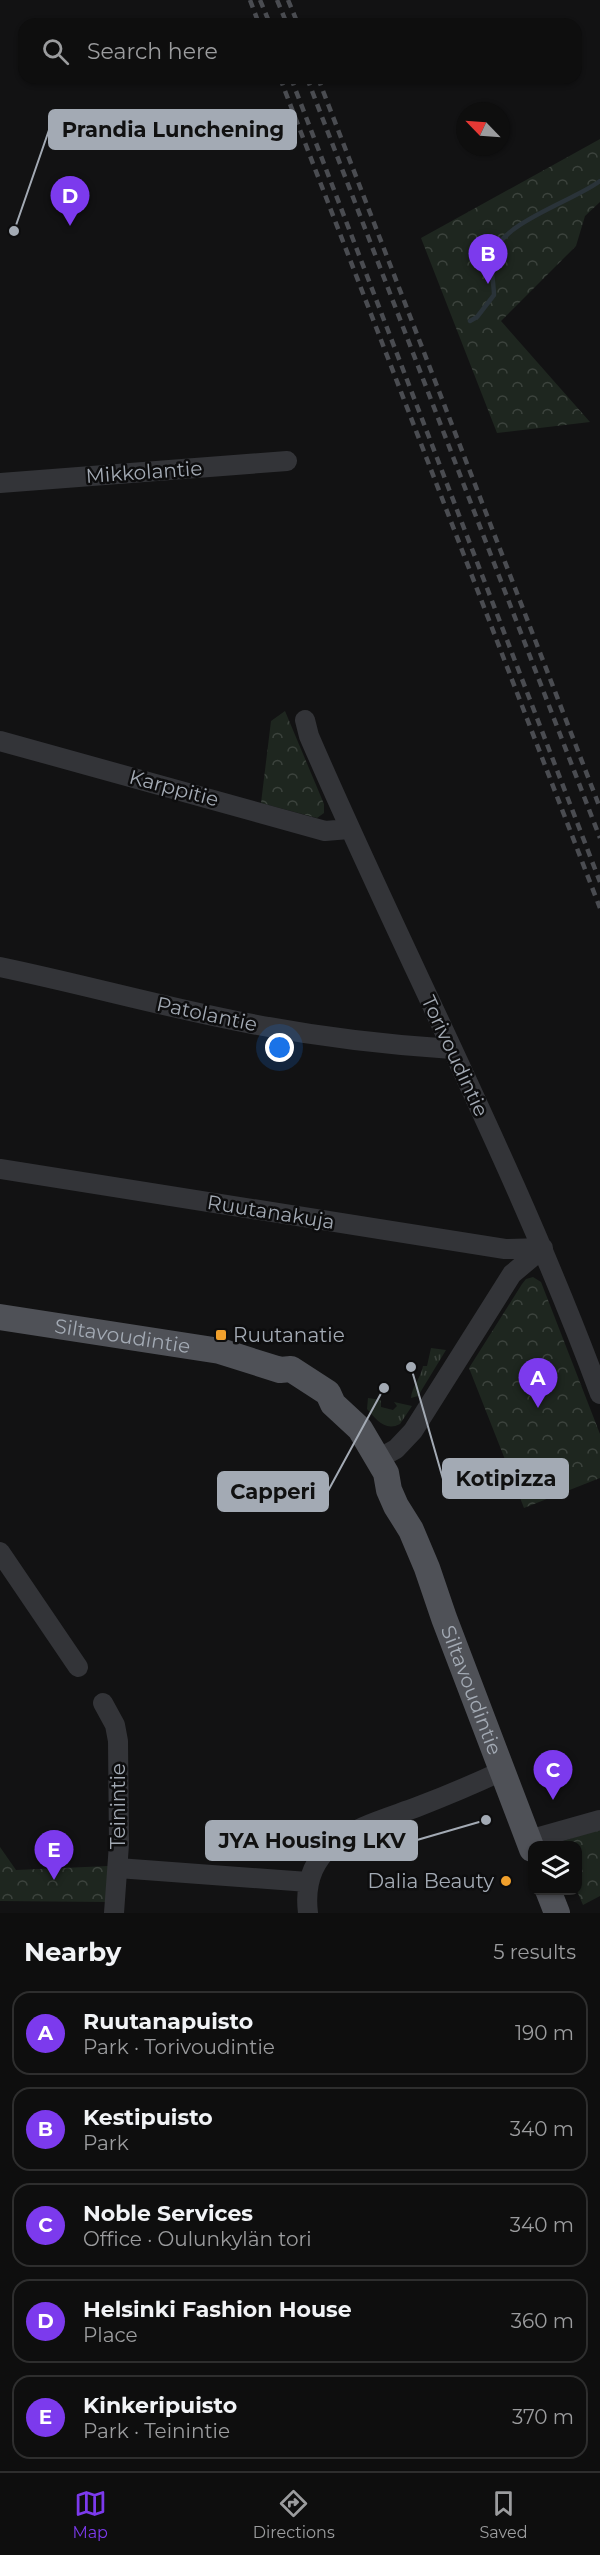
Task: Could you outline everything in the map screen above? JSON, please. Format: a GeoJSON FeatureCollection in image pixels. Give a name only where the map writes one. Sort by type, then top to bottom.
{"type":"FeatureCollection","features":[{"type":"Feature","properties":{"kind":"main road","name":"Siltavoudintie"},"geometry":{"type":"LineString","coordinates":[[0,1317],[193,1346],[241,1356],[280,1370],[286,1379],[314,1397],[333,1404],[360,1429],[382,1466],[396,1506],[411,1530],[529,1841]]}},
{"type":"Feature","properties":{"kind":"main road"},"geometry":{"type":"LineString","coordinates":[[550,1895],[557,1913]]}},
{"type":"Feature","properties":{"kind":"street","name":"Mikkolantie"},"geometry":{"type":"LineString","coordinates":[[0,483],[288,461]]}},
{"type":"Feature","properties":{"kind":"street","name":"Torivoudintie"},"geometry":{"type":"LineString","coordinates":[[305,720],[309,736],[349,829],[543,1248],[600,1394]]}},
{"type":"Feature","properties":{"kind":"street","name":"Karppitie"},"geometry":{"type":"LineString","coordinates":[[0,741],[325,831],[349,829]]}},
{"type":"Feature","properties":{"kind":"street","name":"Patolantie"},"geometry":{"type":"LineString","coordinates":[[0,967],[233,1020],[322,1036],[452,1049]]}},
{"type":"Feature","properties":{"kind":"street","name":"Ruutanakuja"},"geometry":{"type":"LineString","coordinates":[[0,1169],[505,1249],[543,1248]]}},
{"type":"Feature","properties":{"kind":"street"},"geometry":{"type":"LineString","coordinates":[[382,1466],[413,1431],[512,1274],[543,1248]]}},
{"type":"Feature","properties":{"kind":"street"},"geometry":{"type":"LineString","coordinates":[[0,1552],[78,1667]]}},
{"type":"Feature","properties":{"kind":"street","name":"Teinintie"},"geometry":{"type":"LineString","coordinates":[[103,1703],[115,1725],[118,1741],[118,1868],[114,1913]]}},
{"type":"Feature","properties":{"kind":"street"},"geometry":{"type":"LineString","coordinates":[[308,1913],[306,1899],[313,1869],[320,1858],[345,1834],[502,1771]]}},
{"type":"Feature","properties":{"kind":"street"},"geometry":{"type":"LineString","coordinates":[[542,1841],[600,1820]]}},
{"type":"Feature","properties":{"kind":"street"},"geometry":{"type":"LineString","coordinates":[[118,1868],[309,1882]]}},
{"type":"Feature","properties":{"kind":"green space"},"geometry":{"type":"Polygon","coordinates":[[[600,139],[600,202],[585,216],[576,246],[501,321],[590,422],[497,433],[421,238],[600,139]]]}},
{"type":"Feature","properties":{"kind":"green space"},"geometry":{"type":"Polygon","coordinates":[[[285,711],[324,804],[324,813],[317,818],[261,803],[271,721],[285,711]]]}},
{"type":"Feature","properties":{"kind":"green space"},"geometry":{"type":"Polygon","coordinates":[[[533,1277],[541,1282],[600,1434],[600,1478],[524,1508],[469,1368],[522,1284],[526,1279],[533,1277]]]}},
{"type":"Feature","properties":{"kind":"green space"},"geometry":{"type":"Polygon","coordinates":[[[431,1348],[446,1350],[418,1396],[411,1398],[423,1366],[427,1366],[431,1348]]]}},
{"type":"Feature","properties":{"kind":"green space"},"geometry":{"type":"Polygon","coordinates":[[[368,1398],[381,1400],[381,1407],[393,1410],[397,1406],[394,1402],[412,1406],[400,1424],[390,1426],[381,1423],[367,1409],[368,1398]]]}},
{"type":"Feature","properties":{"kind":"green space"},"geometry":{"type":"Polygon","coordinates":[[[600,1829],[600,1896],[583,1905],[579,1895],[582,1895],[582,1841],[563,1841],[600,1829]]]}},
{"type":"Feature","properties":{"kind":"green space"},"geometry":{"type":"Polygon","coordinates":[[[0,1847],[16,1870],[108,1866],[107,1902],[0,1901],[0,1847]]]}},
{"type":"Feature","properties":{"kind":"waterway"},"geometry":{"type":"LineString","coordinates":[[470,321],[477,317],[494,295],[492,257],[500,242],[525,221],[600,181]]}},
{"type":"Feature","properties":{"kind":"railway"},"geometry":{"type":"LineString","coordinates":[[250,0],[257,18]]}},
{"type":"Feature","properties":{"kind":"railway"},"geometry":{"type":"LineString","coordinates":[[260,0],[268,18]]}},
{"type":"Feature","properties":{"kind":"railway"},"geometry":{"type":"LineString","coordinates":[[277,0],[284,18]]}},
{"type":"Feature","properties":{"kind":"railway"},"geometry":{"type":"LineString","coordinates":[[288,0],[296,18]]}},
{"type":"Feature","properties":{"kind":"railway"},"geometry":{"type":"LineString","coordinates":[[282,84],[600,908]]}},
{"type":"Feature","properties":{"kind":"railway"},"geometry":{"type":"LineString","coordinates":[[293,84],[600,882]]}},
{"type":"Feature","properties":{"kind":"railway"},"geometry":{"type":"LineString","coordinates":[[309,84],[600,838]]}},
{"type":"Feature","properties":{"kind":"railway"},"geometry":{"type":"LineString","coordinates":[[320,84],[600,808]]}},
{"type":"Feature","properties":{"kind":"place","name":"Helsinki Fashion House"},"geometry":{"type":"Point","coordinates":[70,226]}},
{"type":"Feature","properties":{"kind":"place","name":"Prandia Lunchening"},"geometry":{"type":"Point","coordinates":[14,231]}},
{"type":"Feature","properties":{"kind":"place","name":"Kestipuisto"},"geometry":{"type":"Point","coordinates":[488,284]}},
{"type":"Feature","properties":{"kind":"place","name":"Ruutanatie"},"geometry":{"type":"Point","coordinates":[221,1335]}},
{"type":"Feature","properties":{"kind":"place","name":"Kotipizza"},"geometry":{"type":"Point","coordinates":[411,1367]}},
{"type":"Feature","properties":{"kind":"place","name":"Capperi"},"geometry":{"type":"Point","coordinates":[384,1388]}},
{"type":"Feature","properties":{"kind":"place","name":"Ruutanapuisto"},"geometry":{"type":"Point","coordinates":[538,1408]}},
{"type":"Feature","properties":{"kind":"place","name":"Noble Services"},"geometry":{"type":"Point","coordinates":[553,1800]}},
{"type":"Feature","properties":{"kind":"place","name":"JYA Housing LKV"},"geometry":{"type":"Point","coordinates":[486,1820]}},
{"type":"Feature","properties":{"kind":"place","name":"Kinkeripuisto"},"geometry":{"type":"Point","coordinates":[54,1880]}},
{"type":"Feature","properties":{"kind":"place","name":"Dalia Beauty"},"geometry":{"type":"Point","coordinates":[506,1881]}}]}
